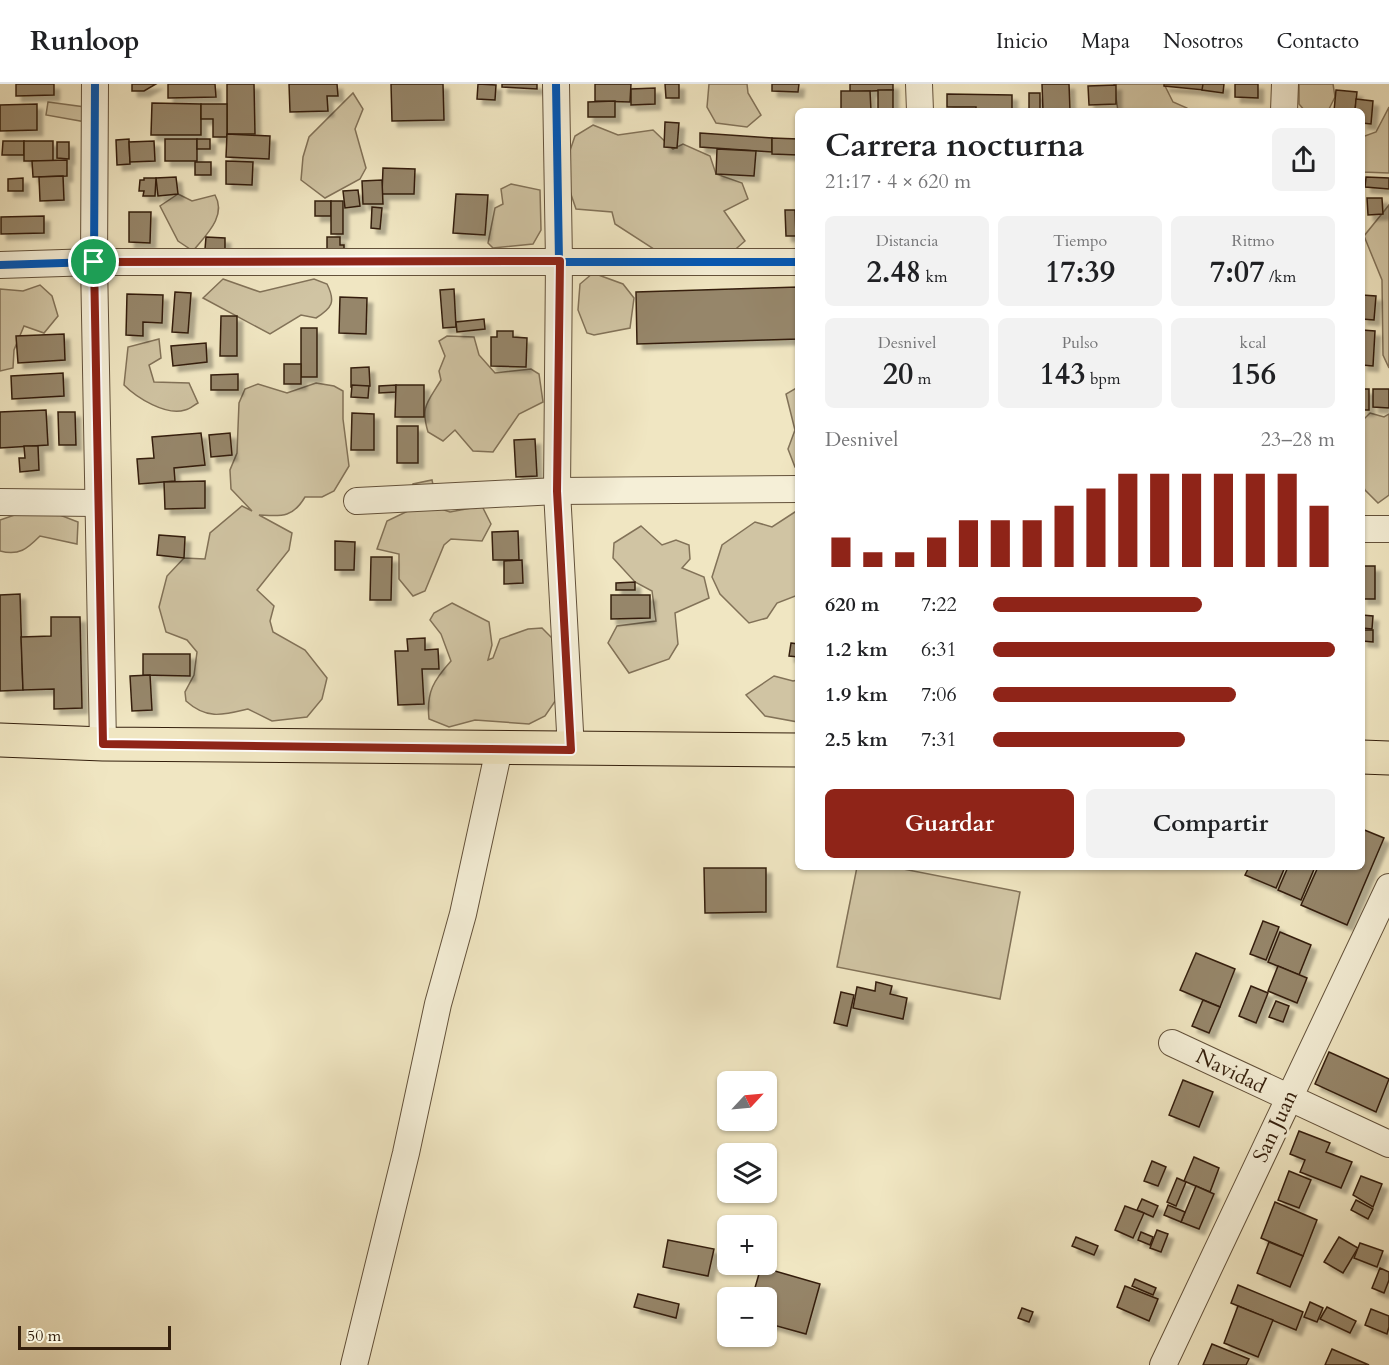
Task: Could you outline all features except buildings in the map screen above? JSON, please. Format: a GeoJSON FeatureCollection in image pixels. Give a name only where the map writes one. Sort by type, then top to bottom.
{"type":"FeatureCollection","features":[{"type":"Feature","properties":{"kind":"main road"},"geometry":{"type":"LineString","coordinates":[[0,740],[103,744],[571,750],[795,750]]}},
{"type":"Feature","properties":{"kind":"main road"},"geometry":{"type":"LineString","coordinates":[[1365,757],[1389,758]]}},
{"type":"Feature","properties":{"kind":"street"},"geometry":{"type":"LineString","coordinates":[[95,84],[94,262],[103,744]]}},
{"type":"Feature","properties":{"kind":"street"},"geometry":{"type":"LineString","coordinates":[[556,84],[560,261],[557,491],[571,750]]}},
{"type":"Feature","properties":{"kind":"street"},"geometry":{"type":"LineString","coordinates":[[919,84],[920,108]]}},
{"type":"Feature","properties":{"kind":"street"},"geometry":{"type":"LineString","coordinates":[[1284,108],[1286,84]]}},
{"type":"Feature","properties":{"kind":"street"},"geometry":{"type":"LineString","coordinates":[[0,265],[94,262],[795,262]]}},
{"type":"Feature","properties":{"kind":"street"},"geometry":{"type":"LineString","coordinates":[[357,501],[557,491],[795,489]]}},
{"type":"Feature","properties":{"kind":"street"},"geometry":{"type":"LineString","coordinates":[[0,502],[97,503]]}},
{"type":"Feature","properties":{"kind":"street"},"geometry":{"type":"LineString","coordinates":[[1365,529],[1389,529]]}},
{"type":"Feature","properties":{"kind":"street"},"geometry":{"type":"LineString","coordinates":[[354,1365],[406,1153],[438,1004],[463,914],[499,748]]}},
{"type":"Feature","properties":{"kind":"street","name":"San Juan"},"geometry":{"type":"LineString","coordinates":[[1163,1365],[1389,887]]}},
{"type":"Feature","properties":{"kind":"street","name":"Navidad"},"geometry":{"type":"LineString","coordinates":[[1172,1043],[1288,1099],[1389,1144]]}},
{"type":"Feature","properties":{"kind":"shaded area"},"geometry":{"type":"Polygon","coordinates":[[[709,84],[747,84],[748,93],[761,115],[747,127],[716,123],[707,107],[709,84]]]}},
{"type":"Feature","properties":{"kind":"shaded area"},"geometry":{"type":"Polygon","coordinates":[[[1114,84],[1164,84],[1173,102],[1187,108],[1118,108],[1114,84]]]}},
{"type":"Feature","properties":{"kind":"shaded area"},"geometry":{"type":"Polygon","coordinates":[[[1299,84],[1333,84],[1335,97],[1330,108],[1302,108],[1299,104],[1299,84]]]}},
{"type":"Feature","properties":{"kind":"shaded area"},"geometry":{"type":"Polygon","coordinates":[[[353,93],[363,109],[355,129],[366,168],[360,179],[325,198],[301,180],[303,157],[309,137],[353,93]]]}},
{"type":"Feature","properties":{"kind":"shaded area"},"geometry":{"type":"Polygon","coordinates":[[[48,102],[85,107],[86,122],[46,115],[48,102]]]}},
{"type":"Feature","properties":{"kind":"shaded area"},"geometry":{"type":"Polygon","coordinates":[[[1389,107],[1389,173],[1365,172],[1365,136],[1376,132],[1389,107]]]}},
{"type":"Feature","properties":{"kind":"shaded area"},"geometry":{"type":"Polygon","coordinates":[[[593,125],[618,135],[653,130],[673,149],[683,144],[710,156],[716,174],[742,183],[748,199],[724,211],[745,241],[730,254],[677,264],[615,224],[612,212],[576,209],[563,171],[575,136],[593,125]]]}},
{"type":"Feature","properties":{"kind":"shaded area"},"geometry":{"type":"Polygon","coordinates":[[[511,184],[540,190],[541,230],[533,244],[493,248],[488,243],[495,208],[503,204],[501,189],[511,184]]]}},
{"type":"Feature","properties":{"kind":"shaded area"},"geometry":{"type":"Polygon","coordinates":[[[178,194],[192,201],[215,195],[218,203],[217,218],[193,251],[178,241],[160,206],[178,194]]]}},
{"type":"Feature","properties":{"kind":"shaded area"},"geometry":{"type":"Polygon","coordinates":[[[1389,205],[1389,368],[1383,355],[1382,280],[1365,235],[1389,205]]]}},
{"type":"Feature","properties":{"kind":"shaded area"},"geometry":{"type":"Polygon","coordinates":[[[593,273],[623,284],[634,298],[630,328],[594,335],[587,333],[578,310],[580,284],[593,273]]]}},
{"type":"Feature","properties":{"kind":"shaded area"},"geometry":{"type":"Polygon","coordinates":[[[223,279],[260,292],[314,279],[327,284],[332,300],[329,308],[316,318],[301,315],[270,334],[203,298],[223,279]]]}},
{"type":"Feature","properties":{"kind":"shaded area"},"geometry":{"type":"Polygon","coordinates":[[[40,285],[52,296],[58,316],[44,333],[24,326],[14,350],[13,368],[0,371],[0,289],[23,291],[40,285]]]}},
{"type":"Feature","properties":{"kind":"shaded area"},"geometry":{"type":"Polygon","coordinates":[[[447,336],[474,337],[479,355],[495,373],[531,369],[539,374],[543,402],[519,414],[493,452],[473,451],[455,430],[443,441],[428,432],[425,410],[441,380],[439,371],[445,356],[439,341],[447,336]]]}},
{"type":"Feature","properties":{"kind":"shaded area"},"geometry":{"type":"Polygon","coordinates":[[[159,339],[161,358],[149,365],[154,382],[189,383],[198,403],[187,409],[177,411],[152,405],[124,385],[128,347],[159,339]]]}},
{"type":"Feature","properties":{"kind":"shaded area"},"geometry":{"type":"Polygon","coordinates":[[[316,383],[334,386],[343,391],[343,419],[349,466],[334,491],[322,497],[305,497],[295,509],[285,515],[259,515],[292,533],[289,550],[257,590],[274,606],[270,621],[273,632],[305,650],[327,678],[322,699],[307,717],[272,721],[248,709],[223,714],[201,711],[186,701],[185,692],[194,675],[197,652],[187,640],[166,632],[159,607],[167,576],[184,558],[205,559],[210,533],[242,506],[252,511],[231,489],[230,470],[237,453],[239,403],[245,389],[258,384],[287,393],[316,383]]]}},
{"type":"Feature","properties":{"kind":"shaded area"},"geometry":{"type":"Polygon","coordinates":[[[795,389],[795,430],[786,394],[795,389]]]}},
{"type":"Feature","properties":{"kind":"shaded area"},"geometry":{"type":"Polygon","coordinates":[[[1370,413],[1384,417],[1389,414],[1389,495],[1378,503],[1365,490],[1365,418],[1370,413]]]}},
{"type":"Feature","properties":{"kind":"shaded area"},"geometry":{"type":"Polygon","coordinates":[[[795,430],[795,467],[788,449],[795,430]]]}},
{"type":"Feature","properties":{"kind":"shaded area"},"geometry":{"type":"Polygon","coordinates":[[[432,480],[438,508],[450,512],[482,506],[491,524],[482,541],[451,539],[444,545],[425,591],[413,596],[399,579],[399,554],[377,549],[387,521],[408,511],[413,484],[432,480]]]}},
{"type":"Feature","properties":{"kind":"shaded area"},"geometry":{"type":"Polygon","coordinates":[[[29,510],[47,510],[78,522],[77,544],[40,536],[31,545],[18,552],[0,551],[0,520],[29,510]]]}},
{"type":"Feature","properties":{"kind":"shaded area"},"geometry":{"type":"Polygon","coordinates":[[[795,512],[795,596],[777,603],[767,618],[749,623],[720,594],[712,577],[722,545],[755,522],[772,527],[795,512]]]}},
{"type":"Feature","properties":{"kind":"shaded area"},"geometry":{"type":"Polygon","coordinates":[[[641,526],[662,545],[676,540],[689,545],[690,559],[682,568],[704,577],[709,598],[675,613],[678,644],[669,659],[629,673],[608,643],[617,626],[656,621],[652,591],[635,582],[613,558],[614,543],[641,526]]]}},
{"type":"Feature","properties":{"kind":"shaded area"},"geometry":{"type":"Polygon","coordinates":[[[452,603],[489,622],[492,645],[488,660],[493,658],[500,639],[528,629],[542,628],[553,639],[562,691],[545,716],[529,724],[475,720],[449,727],[429,719],[428,710],[432,687],[451,661],[441,634],[430,620],[434,613],[452,603]]]}},
{"type":"Feature","properties":{"kind":"shaded area"},"geometry":{"type":"Polygon","coordinates":[[[774,676],[795,681],[795,721],[765,716],[746,695],[774,676]]]}},
{"type":"Feature","properties":{"kind":"shaded area"},"geometry":{"type":"Polygon","coordinates":[[[856,870],[908,870],[1020,892],[1000,999],[837,967],[856,870]]]}},
{"type":"Feature","properties":{"kind":"cycle path"},"geometry":{"type":"LineString","coordinates":[[95,84],[94,262],[103,744]]}},
{"type":"Feature","properties":{"kind":"cycle path"},"geometry":{"type":"LineString","coordinates":[[556,84],[559,261],[557,491],[571,750]]}},
{"type":"Feature","properties":{"kind":"cycle path"},"geometry":{"type":"LineString","coordinates":[[0,265],[94,262],[795,262]]}},
{"type":"Feature","properties":{"kind":"route"},"geometry":{"type":"LineString","coordinates":[[560,261],[557,491],[571,750],[103,744],[94,262],[560,261]]}}]}
